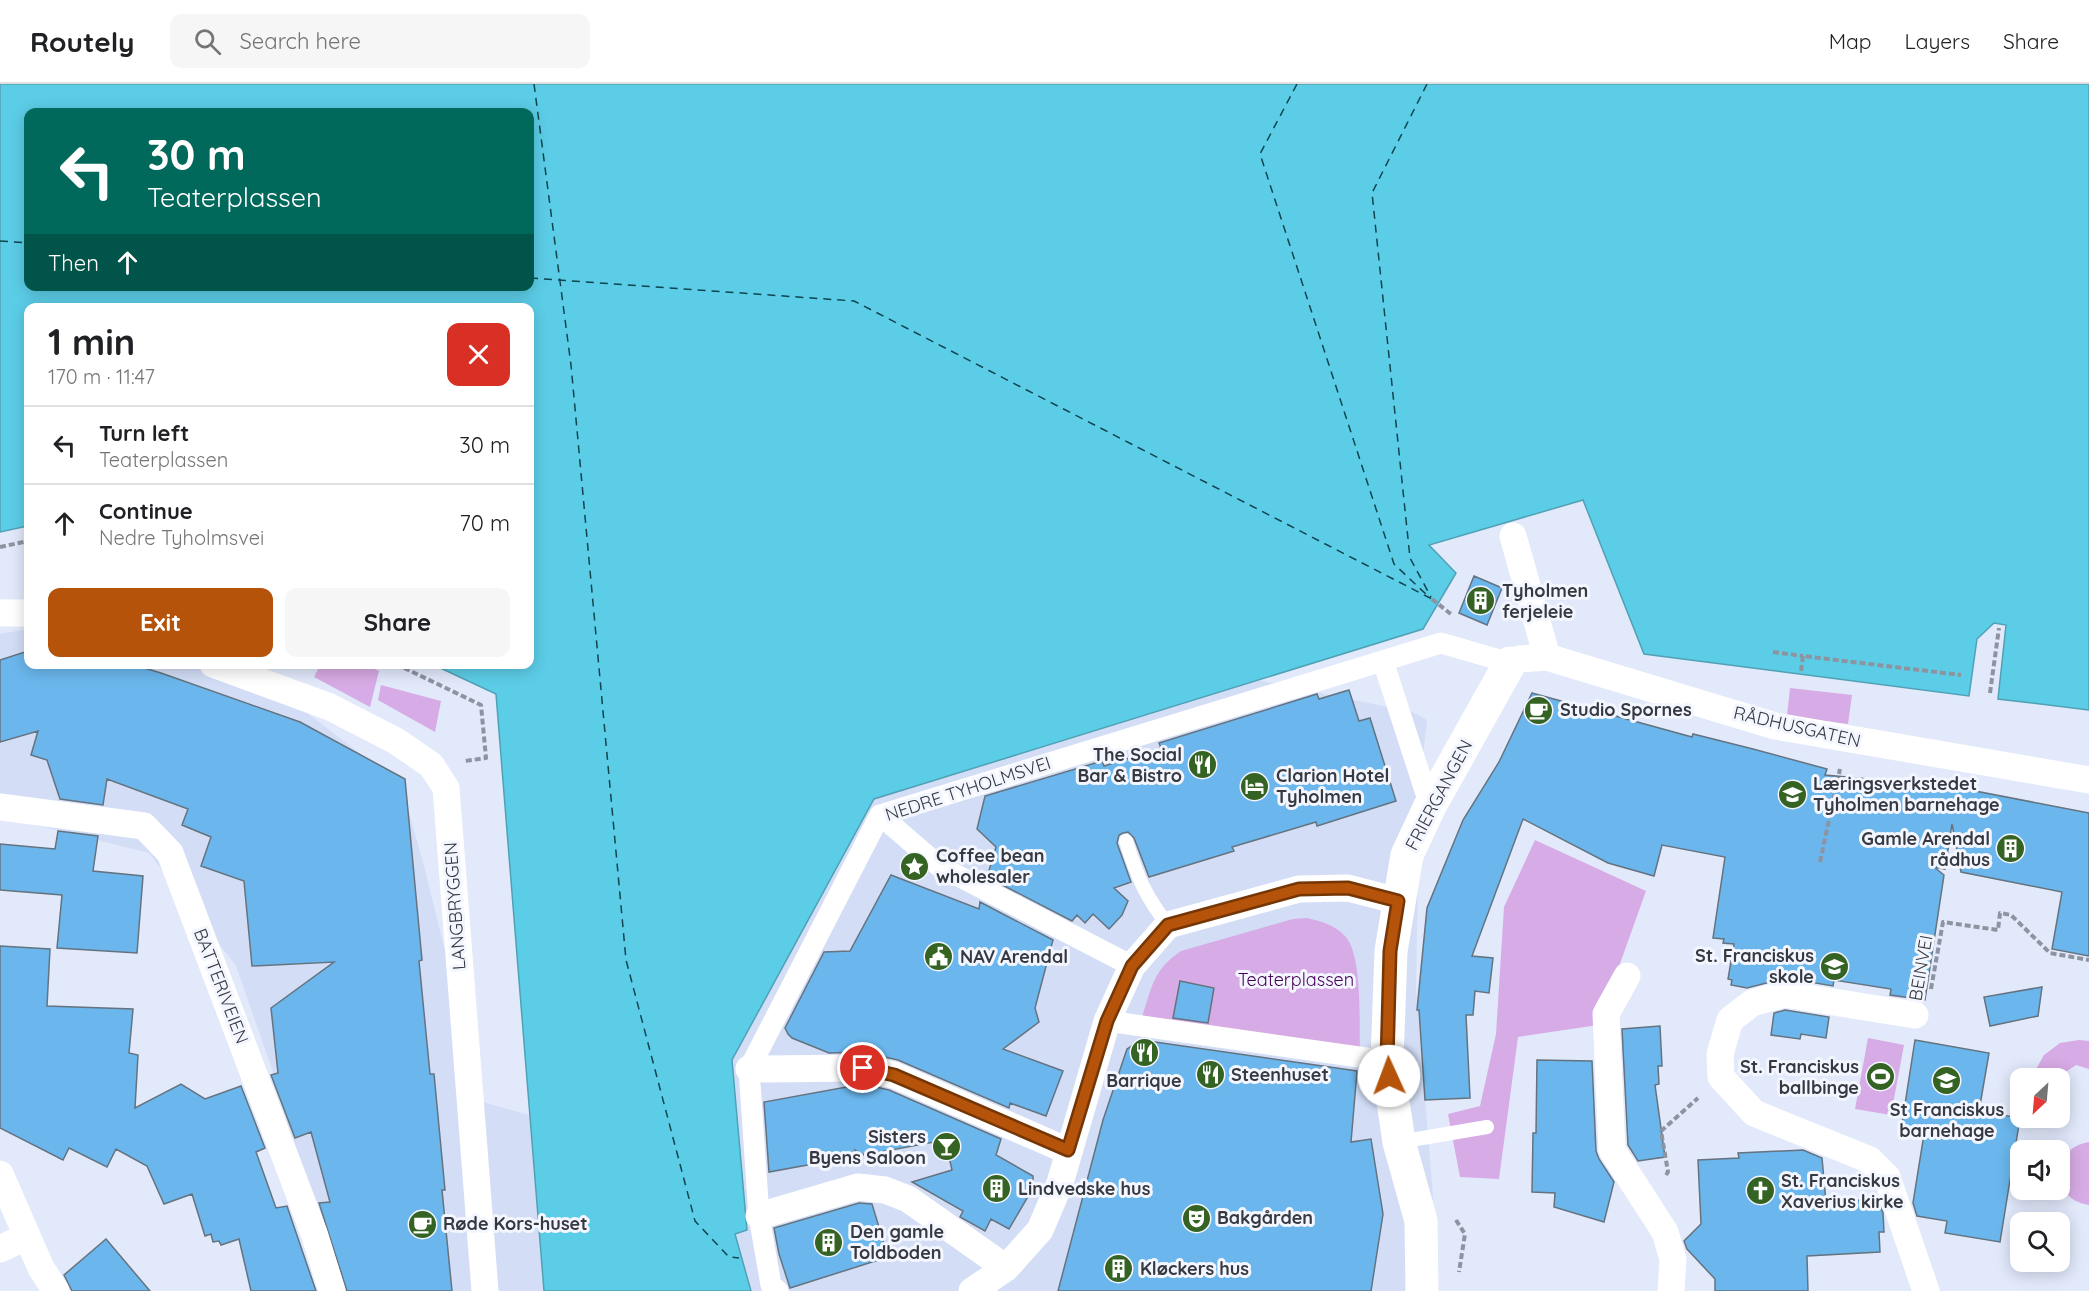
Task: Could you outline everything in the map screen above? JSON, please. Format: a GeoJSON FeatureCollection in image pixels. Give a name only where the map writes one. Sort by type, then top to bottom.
{"type":"FeatureCollection","features":[{"type":"Feature","properties":{"kind":"street"},"geometry":{"type":"LineString","coordinates":[[1513,536],[1547,657]]}},
{"type":"Feature","properties":{"kind":"street"},"geometry":{"type":"LineString","coordinates":[[0,613],[24,613]]}},
{"type":"Feature","properties":{"kind":"street","name":"NEDRE TYHOLMSVEI"},"geometry":{"type":"LineString","coordinates":[[749,1070],[880,815],[1441,643],[1510,663]]}},
{"type":"Feature","properties":{"kind":"street","name":"RÅDHUSGATEN"},"geometry":{"type":"LineString","coordinates":[[1510,663],[1519,659],[1547,657],[1775,726],[2089,780]]}},
{"type":"Feature","properties":{"kind":"street"},"geometry":{"type":"LineString","coordinates":[[1383,661],[1430,806]]}},
{"type":"Feature","properties":{"kind":"street","name":"FRIERGANGEN"},"geometry":{"type":"LineString","coordinates":[[1422,1291],[1422,1221],[1399,1142],[1387,1061],[1390,951],[1407,855],[1430,806],[1510,663]]}},
{"type":"Feature","properties":{"kind":"street","name":"LANGBRYGGEN"},"geometry":{"type":"LineString","coordinates":[[227,669],[330,706],[396,741],[431,765],[446,788],[485,1291]]}},
{"type":"Feature","properties":{"kind":"street","name":"BATTERIVEIEN"},"geometry":{"type":"LineString","coordinates":[[0,807],[144,826],[170,853],[314,1233],[332,1291]]}},
{"type":"Feature","properties":{"kind":"street"},"geometry":{"type":"LineString","coordinates":[[880,815],[939,866],[1132,966]]}},
{"type":"Feature","properties":{"kind":"street"},"geometry":{"type":"LineString","coordinates":[[972,1291],[1006,1268],[1040,1230],[1060,1183],[1107,1021],[1132,966],[1168,925],[1299,889],[1348,888],[1398,901]]}},
{"type":"Feature","properties":{"kind":"street"},"geometry":{"type":"LineString","coordinates":[[1627,976],[1606,1014],[1612,1150],[1665,1232],[1673,1259],[1671,1291]]}},
{"type":"Feature","properties":{"kind":"street"},"geometry":{"type":"LineString","coordinates":[[1915,1015],[1784,994],[1752,1003],[1730,1020],[1720,1054],[1721,1077],[1754,1113],[1870,1160],[1887,1176],[1926,1291]]}},
{"type":"Feature","properties":{"kind":"street"},"geometry":{"type":"LineString","coordinates":[[1107,1021],[1387,1061]]}},
{"type":"Feature","properties":{"kind":"street"},"geometry":{"type":"LineString","coordinates":[[778,1291],[771,1285],[759,1216],[749,1070],[863,1068],[894,1075],[1068,1150]]}},
{"type":"Feature","properties":{"kind":"street"},"geometry":{"type":"LineString","coordinates":[[0,1174],[41,1268],[56,1291]]}},
{"type":"Feature","properties":{"kind":"street"},"geometry":{"type":"LineString","coordinates":[[759,1216],[858,1187],[885,1190],[908,1199],[1006,1268]]}},
{"type":"Feature","properties":{"kind":"street"},"geometry":{"type":"LineString","coordinates":[[0,1249],[27,1236]]}},
{"type":"Feature","properties":{"kind":"lane"},"geometry":{"type":"LineString","coordinates":[[1126,841],[1137,876],[1151,903],[1168,925]]}},
{"type":"Feature","properties":{"kind":"lane"},"geometry":{"type":"LineString","coordinates":[[1399,1142],[1487,1127]]}},
{"type":"Feature","properties":{"kind":"path"},"geometry":{"type":"LineString","coordinates":[[0,547],[24,543]]}},
{"type":"Feature","properties":{"kind":"path"},"geometry":{"type":"LineString","coordinates":[[1990,693],[1999,628]]}},
{"type":"Feature","properties":{"kind":"path"},"geometry":{"type":"LineString","coordinates":[[1773,652],[1961,675]]}},
{"type":"Feature","properties":{"kind":"path"},"geometry":{"type":"LineString","coordinates":[[1802,671],[1803,656]]}},
{"type":"Feature","properties":{"kind":"path"},"geometry":{"type":"LineString","coordinates":[[406,669],[481,705],[486,759],[431,765]]}},
{"type":"Feature","properties":{"kind":"path"},"geometry":{"type":"LineString","coordinates":[[1820,862],[1847,739]]}},
{"type":"Feature","properties":{"kind":"path","name":"BEINVEI"},"geometry":{"type":"LineString","coordinates":[[1915,1015],[1927,1017],[1943,922],[1998,930],[2000,913],[2011,915],[2050,953],[2089,960]]}},
{"type":"Feature","properties":{"kind":"path"},"geometry":{"type":"LineString","coordinates":[[1651,1212],[1668,1172],[1661,1131],[1721,1077]]}},
{"type":"Feature","properties":{"kind":"shaded area"},"geometry":{"type":"Polygon","coordinates":[[[24,630],[24,669],[216,669],[280,692],[401,785],[453,983],[479,1101],[529,1115],[544,1291],[317,1291],[304,1182],[271,1066],[236,966],[149,853],[0,816],[0,634],[24,630]]]}},
{"type":"Feature","properties":{"kind":"shaded area"},"geometry":{"type":"Polygon","coordinates":[[[1257,680],[1412,712],[1427,720],[1420,782],[1416,986],[1433,1196],[1417,1291],[751,1291],[735,1234],[732,1060],[874,799],[1257,680]]]}},
{"type":"Feature","properties":{"kind":"green space"},"geometry":{"type":"Polygon","coordinates":[[[318,669],[375,669],[379,671],[370,707],[314,677],[318,669]]]}},
{"type":"Feature","properties":{"kind":"green space"},"geometry":{"type":"Polygon","coordinates":[[[381,685],[441,701],[435,732],[378,700],[381,685]]]}},
{"type":"Feature","properties":{"kind":"green space"},"geometry":{"type":"Polygon","coordinates":[[[1790,688],[1852,695],[1848,724],[1787,716],[1790,688]]]}},
{"type":"Feature","properties":{"kind":"green space"},"geometry":{"type":"Polygon","coordinates":[[[1535,840],[1646,891],[1598,1025],[1518,1037],[1499,1179],[1460,1177],[1448,1114],[1480,1106],[1496,1034],[1504,907],[1535,840]]]}},
{"type":"Feature","properties":{"kind":"green space","name":"Teaterplassen"},"geometry":{"type":"Polygon","coordinates":[[[1307,918],[1337,929],[1351,945],[1359,991],[1360,1052],[1142,1017],[1151,988],[1159,972],[1181,951],[1293,919],[1307,918]]]}},
{"type":"Feature","properties":{"kind":"green space","name":"St. Franciskus ballbinge"},"geometry":{"type":"Polygon","coordinates":[[[1868,1038],[1904,1045],[1891,1115],[1855,1109],[1868,1038]]]}},
{"type":"Feature","properties":{"kind":"green space"},"geometry":{"type":"Polygon","coordinates":[[[2089,1041],[2089,1069],[2076,1065],[2070,1069],[2037,1068],[2044,1055],[2060,1043],[2089,1041]]]}},
{"type":"Feature","properties":{"kind":"green space"},"geometry":{"type":"Polygon","coordinates":[[[2089,1142],[2089,1205],[2070,1196],[2070,1151],[2076,1146],[2089,1142]]]}},
{"type":"Feature","properties":{"kind":"water"},"geometry":{"type":"Polygon","coordinates":[[[0,84],[2089,84],[2089,710],[1998,699],[2006,625],[1994,623],[1977,639],[1969,696],[1644,654],[1583,500],[1429,545],[1456,573],[1423,629],[874,799],[732,1060],[747,1230],[735,1234],[751,1291],[544,1291],[496,694],[443,669],[534,669],[534,303],[24,303],[24,527],[0,532],[0,84]]]}},
{"type":"Feature","properties":{"kind":"building","name":"Tyholmen ferjeleie"},"geometry":{"type":"Polygon","coordinates":[[[1474,576],[1502,588],[1487,625],[1459,613],[1474,576]]]}},
{"type":"Feature","properties":{"kind":"building"},"geometry":{"type":"Polygon","coordinates":[[[24,652],[24,669],[148,669],[300,722],[405,779],[422,960],[419,961],[430,1074],[434,1074],[452,1291],[347,1291],[319,1203],[330,1202],[311,1132],[295,1138],[271,1075],[278,1073],[271,1008],[334,962],[252,966],[244,881],[201,866],[211,837],[182,825],[188,809],[107,779],[103,805],[60,799],[47,760],[31,755],[38,731],[0,742],[0,660],[24,652]]]}},
{"type":"Feature","properties":{"kind":"building"},"geometry":{"type":"Polygon","coordinates":[[[1349,690],[1359,721],[1370,718],[1396,801],[1317,826],[1316,822],[1232,847],[1234,851],[1149,877],[1134,838],[1128,832],[1123,833],[1119,835],[1117,843],[1131,882],[1114,888],[1128,901],[1122,915],[1109,929],[1093,914],[1085,923],[1077,915],[1072,921],[987,877],[996,847],[977,829],[985,796],[1102,761],[1104,766],[1161,748],[1159,743],[1317,694],[1319,699],[1349,690]]]}},
{"type":"Feature","properties":{"kind":"building"},"geometry":{"type":"Polygon","coordinates":[[[1532,693],[1692,737],[1693,734],[1827,769],[1825,775],[1944,785],[2089,813],[2089,956],[2052,949],[2062,892],[1961,872],[1952,824],[1945,869],[1934,867],[1944,875],[1925,1000],[1890,995],[1891,989],[1834,980],[1833,986],[1786,978],[1747,988],[1731,985],[1732,980],[1728,979],[1734,944],[1723,943],[1724,939],[1713,938],[1725,857],[1662,845],[1654,876],[1608,863],[1523,819],[1472,956],[1493,958],[1489,993],[1475,991],[1473,1015],[1466,1015],[1470,1098],[1425,1100],[1419,1010],[1417,1010],[1427,908],[1463,820],[1499,762],[1532,693]]]}},
{"type":"Feature","properties":{"kind":"building"},"geometry":{"type":"Polygon","coordinates":[[[58,831],[98,836],[93,871],[143,876],[137,953],[57,948],[62,895],[0,890],[0,844],[55,849],[58,831]]]}},
{"type":"Feature","properties":{"kind":"building"},"geometry":{"type":"Polygon","coordinates":[[[891,875],[979,909],[980,902],[1053,940],[1035,1008],[1039,1022],[1003,1049],[1063,1071],[1046,1116],[1010,1103],[1009,1108],[898,1060],[863,1052],[829,1053],[792,1038],[788,1034],[785,1028],[824,952],[850,951],[891,875]]]}},
{"type":"Feature","properties":{"kind":"building"},"geometry":{"type":"Polygon","coordinates":[[[0,946],[50,949],[47,1006],[133,1009],[129,1053],[138,1055],[135,1108],[181,1084],[205,1099],[241,1086],[265,1148],[256,1152],[276,1208],[287,1206],[316,1291],[251,1291],[239,1239],[221,1245],[219,1241],[213,1242],[211,1234],[205,1236],[192,1194],[164,1204],[147,1166],[116,1149],[107,1167],[69,1148],[63,1160],[0,1128],[0,946]]]}},
{"type":"Feature","properties":{"kind":"building"},"geometry":{"type":"Polygon","coordinates":[[[1180,981],[1214,988],[1208,1023],[1173,1018],[1180,981]]]}},
{"type":"Feature","properties":{"kind":"building"},"geometry":{"type":"Polygon","coordinates":[[[2042,987],[2038,1016],[1990,1026],[1984,997],[2042,987]]]}},
{"type":"Feature","properties":{"kind":"building"},"geometry":{"type":"Polygon","coordinates":[[[1785,1010],[1829,1017],[1826,1038],[1801,1034],[1800,1039],[1771,1035],[1774,1013],[1785,1010]]]}},
{"type":"Feature","properties":{"kind":"building"},"geometry":{"type":"Polygon","coordinates":[[[1660,1026],[1662,1066],[1658,1066],[1659,1084],[1655,1085],[1665,1157],[1638,1161],[1628,1145],[1622,1029],[1660,1026]]]}},
{"type":"Feature","properties":{"kind":"building"},"geometry":{"type":"Polygon","coordinates":[[[1141,1040],[1357,1071],[1351,1142],[1371,1139],[1383,1214],[1371,1291],[1058,1291],[1103,1120],[1127,1049],[1141,1040]]]}},
{"type":"Feature","properties":{"kind":"building"},"geometry":{"type":"Polygon","coordinates":[[[1915,1040],[1989,1053],[1979,1111],[2010,1116],[2010,1128],[2018,1128],[2016,1140],[2010,1140],[2010,1180],[2000,1242],[1945,1233],[1947,1221],[1917,1216],[1913,1203],[1924,1134],[1901,1130],[1915,1040]]]}},
{"type":"Feature","properties":{"kind":"building"},"geometry":{"type":"Polygon","coordinates":[[[1537,1060],[1592,1061],[1596,1151],[1614,1182],[1604,1222],[1554,1207],[1555,1193],[1532,1192],[1537,1060]]]}},
{"type":"Feature","properties":{"kind":"building"},"geometry":{"type":"Polygon","coordinates":[[[863,1084],[889,1090],[1001,1139],[996,1155],[1033,1176],[1033,1188],[1009,1229],[991,1219],[985,1231],[960,1217],[963,1211],[912,1182],[952,1170],[945,1140],[864,1155],[855,1150],[857,1156],[769,1172],[764,1102],[863,1084]]]}},
{"type":"Feature","properties":{"kind":"building"},"geometry":{"type":"Polygon","coordinates":[[[1803,1150],[1822,1158],[1826,1202],[1878,1199],[1883,1213],[1884,1232],[1879,1232],[1880,1252],[1807,1256],[1808,1291],[1715,1291],[1715,1279],[1687,1249],[1684,1241],[1701,1224],[1698,1160],[1739,1158],[1738,1153],[1803,1150]]]}},
{"type":"Feature","properties":{"kind":"building","name":"Den gamle Toldboden"},"geometry":{"type":"Polygon","coordinates":[[[859,1203],[872,1204],[888,1257],[790,1288],[779,1254],[774,1228],[859,1203]]]}},
{"type":"Feature","properties":{"kind":"building"},"geometry":{"type":"Polygon","coordinates":[[[106,1239],[150,1291],[72,1291],[64,1275],[106,1239]]]}},
{"type":"Feature","properties":{"kind":"ferry route"},"geometry":{"type":"LineString","coordinates":[[534,84],[571,365],[626,960],[695,1221],[729,1257],[739,1258]]}},
{"type":"Feature","properties":{"kind":"ferry route"},"geometry":{"type":"LineString","coordinates":[[1297,84],[1260,154],[1394,564],[1429,597]]}},
{"type":"Feature","properties":{"kind":"ferry route"},"geometry":{"type":"LineString","coordinates":[[1427,84],[1372,193],[1410,558],[1431,597]]}},
{"type":"Feature","properties":{"kind":"ferry route"},"geometry":{"type":"LineString","coordinates":[[0,241],[24,243]]}},
{"type":"Feature","properties":{"kind":"ferry route"},"geometry":{"type":"LineString","coordinates":[[534,278],[854,301],[1432,599]]}},
{"type":"Feature","properties":{"kind":"place","name":"Tyholmen ferjeleie"},"geometry":{"type":"Point","coordinates":[1481,601]}},
{"type":"Feature","properties":{"kind":"place","name":"Studio Spornes"},"geometry":{"type":"Point","coordinates":[1539,710]}},
{"type":"Feature","properties":{"kind":"place","name":"The Social Bar & Bistro"},"geometry":{"type":"Point","coordinates":[1203,765]}},
{"type":"Feature","properties":{"kind":"place","name":"Clarion Hotel Tyholmen"},"geometry":{"type":"Point","coordinates":[1255,786]}},
{"type":"Feature","properties":{"kind":"place","name":"Læringsverkstedet Tyholmen barnehage"},"geometry":{"type":"Point","coordinates":[1792,794]}},
{"type":"Feature","properties":{"kind":"place","name":"Gamle Arendal rådhus"},"geometry":{"type":"Point","coordinates":[2011,849]}},
{"type":"Feature","properties":{"kind":"place","name":"Coffee bean wholesaler"},"geometry":{"type":"Point","coordinates":[915,866]}},
{"type":"Feature","properties":{"kind":"place","name":"NAV Arendal"},"geometry":{"type":"Point","coordinates":[939,957]}},
{"type":"Feature","properties":{"kind":"place","name":"St. Franciskus skole"},"geometry":{"type":"Point","coordinates":[1835,966]}},
{"type":"Feature","properties":{"kind":"place","name":"Barrique"},"geometry":{"type":"Point","coordinates":[1144,1052]}},
{"type":"Feature","properties":{"kind":"place","name":"Steenhuset"},"geometry":{"type":"Point","coordinates":[1210,1075]}},
{"type":"Feature","properties":{"kind":"place","name":"St. Franciskus ballbinge"},"geometry":{"type":"Point","coordinates":[1880,1077]}},
{"type":"Feature","properties":{"kind":"place","name":"St Franciskus barnehage"},"geometry":{"type":"Point","coordinates":[1947,1081]}},
{"type":"Feature","properties":{"kind":"place","name":"Sisters Byens Saloon"},"geometry":{"type":"Point","coordinates":[947,1147]}},
{"type":"Feature","properties":{"kind":"place","name":"Lindvedske hus"},"geometry":{"type":"Point","coordinates":[997,1189]}},
{"type":"Feature","properties":{"kind":"place","name":"St. Franciskus Xaverius kirke"},"geometry":{"type":"Point","coordinates":[1760,1191]}},
{"type":"Feature","properties":{"kind":"place","name":"Bakgården"},"geometry":{"type":"Point","coordinates":[1196,1218]}},
{"type":"Feature","properties":{"kind":"place","name":"Røde Kors-huset"},"geometry":{"type":"Point","coordinates":[422,1224]}},
{"type":"Feature","properties":{"kind":"place","name":"Den gamle Toldboden"},"geometry":{"type":"Point","coordinates":[829,1242]}},
{"type":"Feature","properties":{"kind":"place","name":"Kløckers hus"},"geometry":{"type":"Point","coordinates":[1119,1269]}},
{"type":"Feature","properties":{"kind":"route"},"geometry":{"type":"LineString","coordinates":[[863,1068],[894,1075],[1068,1150],[1107,1021],[1132,966],[1168,925],[1299,889],[1348,888],[1398,901],[1390,951],[1387,1061],[1389,1076]]}}]}
